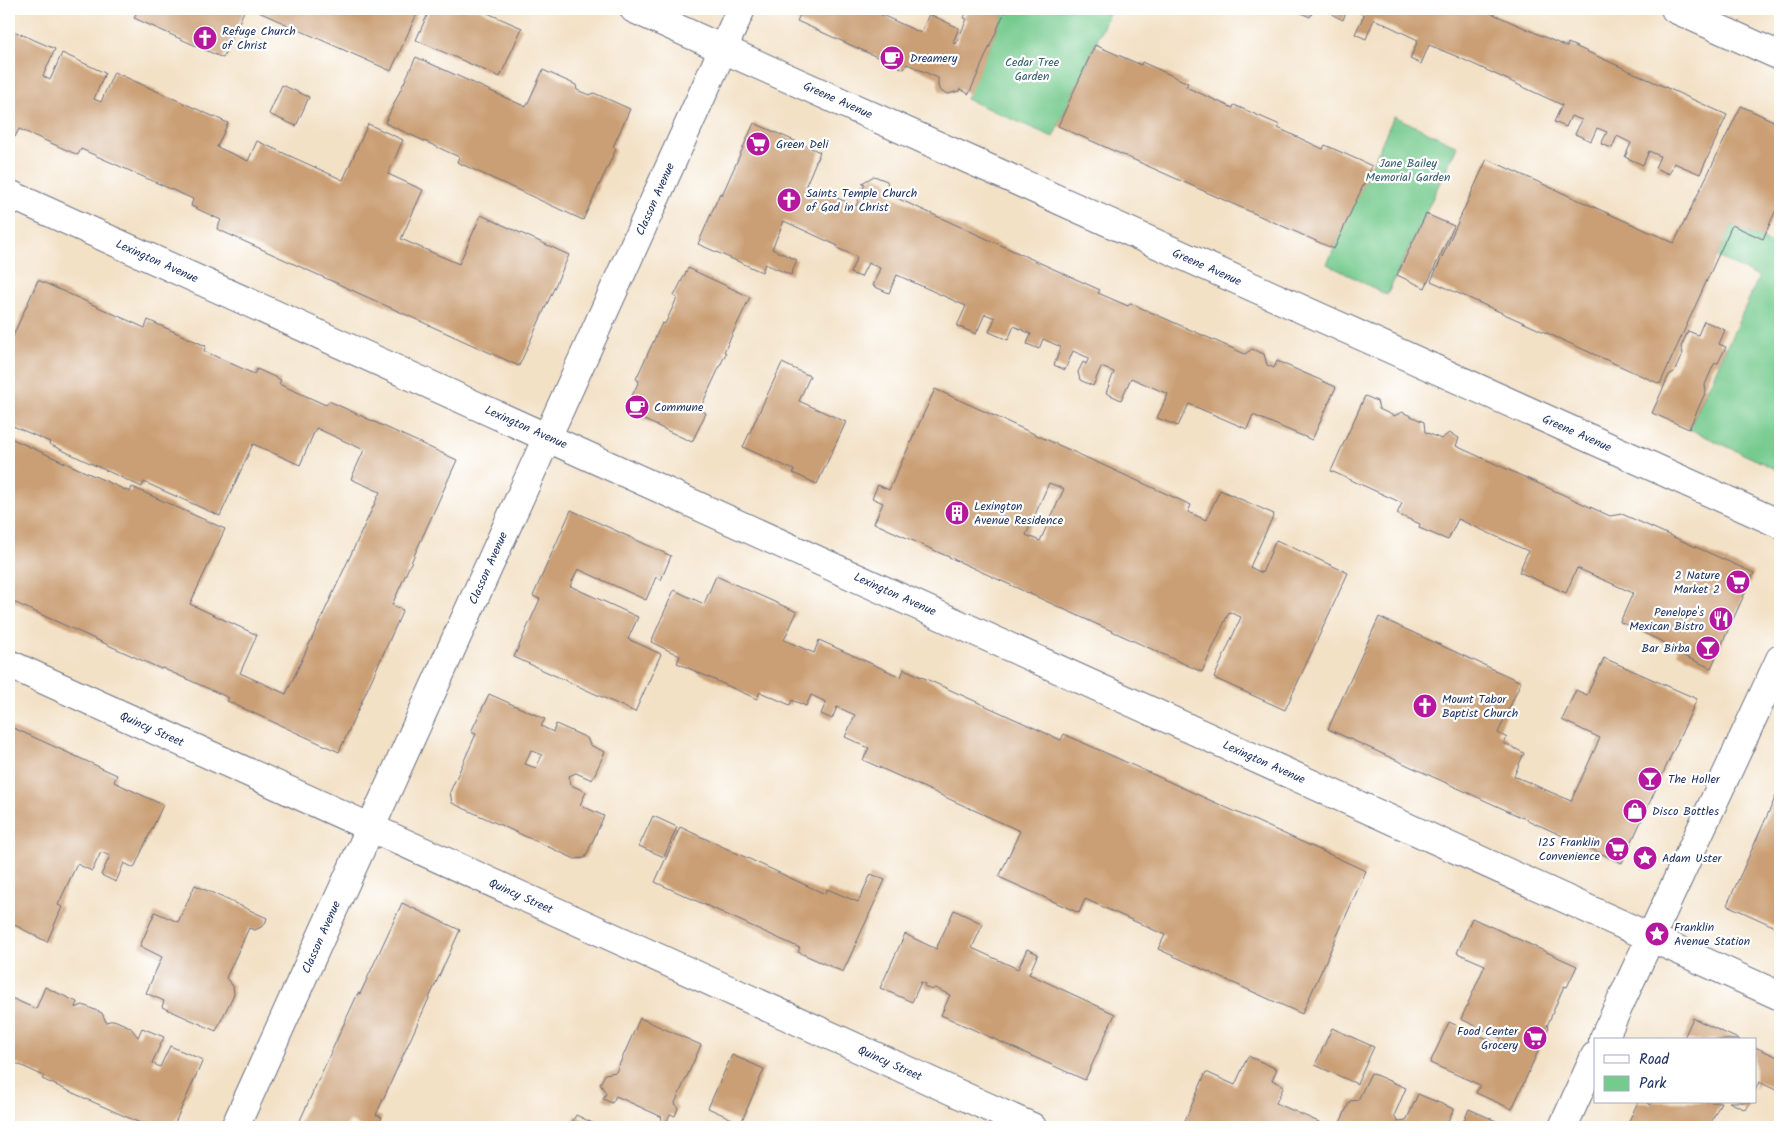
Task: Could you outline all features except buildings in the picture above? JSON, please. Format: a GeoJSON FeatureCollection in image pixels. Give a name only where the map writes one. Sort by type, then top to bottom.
{"type":"FeatureCollection","features":[{"type":"Feature","properties":{"kind":"street","name":"Greene Avenue"},"geometry":{"type":"LineString","coordinates":[[634,9],[1780,524]]}},
{"type":"Feature","properties":{"kind":"street","name":"Classon Avenue"},"geometry":{"type":"LineString","coordinates":[[234,1127],[742,9]]}},
{"type":"Feature","properties":{"kind":"street"},"geometry":{"type":"LineString","coordinates":[[1675,9],[1780,56]]}},
{"type":"Feature","properties":{"kind":"street","name":"Lexington Avenue"},"geometry":{"type":"LineString","coordinates":[[12,203],[547,437],[1780,996]]}},
{"type":"Feature","properties":{"kind":"street"},"geometry":{"type":"LineString","coordinates":[[1604,1038],[1780,659]]}},
{"type":"Feature","properties":{"kind":"street","name":"Quincy Street"},"geometry":{"type":"LineString","coordinates":[[9,664],[1032,1127]]}},
{"type":"Feature","properties":{"kind":"street"},"geometry":{"type":"LineString","coordinates":[[1563,1127],[1594,1058]]}},
{"type":"Feature","properties":{"kind":"green space","name":"Cedar Tree Garden"},"geometry":{"type":"Polygon","coordinates":[[[1006,9],[1111,9],[1053,137],[966,99],[1006,9]]]}},
{"type":"Feature","properties":{"kind":"green space","name":"Jane Bailey Memorial Garden"},"geometry":{"type":"Polygon","coordinates":[[[1394,116],[1457,146],[1387,295],[1327,264],[1394,116]]]}},
{"type":"Feature","properties":{"kind":"green space"},"geometry":{"type":"Polygon","coordinates":[[[1732,225],[1780,248],[1780,471],[1689,429],[1759,277],[1717,257],[1732,225]]]}},
{"type":"Feature","properties":{"kind":"place","name":"Refuge Church of Christ"},"geometry":{"type":"Point","coordinates":[205,38]}},
{"type":"Feature","properties":{"kind":"place","name":"Dreamery"},"geometry":{"type":"Point","coordinates":[892,58]}},
{"type":"Feature","properties":{"kind":"place","name":"Green Deli"},"geometry":{"type":"Point","coordinates":[758,144]}},
{"type":"Feature","properties":{"kind":"place","name":"Saints Temple Church of God in Christ"},"geometry":{"type":"Point","coordinates":[789,200]}},
{"type":"Feature","properties":{"kind":"place","name":"Commune"},"geometry":{"type":"Point","coordinates":[637,407]}},
{"type":"Feature","properties":{"kind":"place","name":"Lexington Avenue Residence"},"geometry":{"type":"Point","coordinates":[957,513]}},
{"type":"Feature","properties":{"kind":"place","name":"2 Nature Market 2"},"geometry":{"type":"Point","coordinates":[1738,582]}},
{"type":"Feature","properties":{"kind":"place","name":"Penelope's Mexican Bistro"},"geometry":{"type":"Point","coordinates":[1721,619]}},
{"type":"Feature","properties":{"kind":"place","name":"Bar Birba"},"geometry":{"type":"Point","coordinates":[1708,648]}},
{"type":"Feature","properties":{"kind":"place","name":"Mount Tabor Baptist Church"},"geometry":{"type":"Point","coordinates":[1425,706]}},
{"type":"Feature","properties":{"kind":"place","name":"The Holler"},"geometry":{"type":"Point","coordinates":[1650,779]}},
{"type":"Feature","properties":{"kind":"place","name":"Disco Bottles"},"geometry":{"type":"Point","coordinates":[1635,811]}},
{"type":"Feature","properties":{"kind":"place","name":"125 Franklin Convenience"},"geometry":{"type":"Point","coordinates":[1617,849]}},
{"type":"Feature","properties":{"kind":"place","name":"Adam Uster"},"geometry":{"type":"Point","coordinates":[1645,858]}},
{"type":"Feature","properties":{"kind":"place","name":"Franklin Avenue Station"},"geometry":{"type":"Point","coordinates":[1657,934]}},
{"type":"Feature","properties":{"kind":"place","name":"Food Center Grocery"},"geometry":{"type":"Point","coordinates":[1535,1038]}}]}
